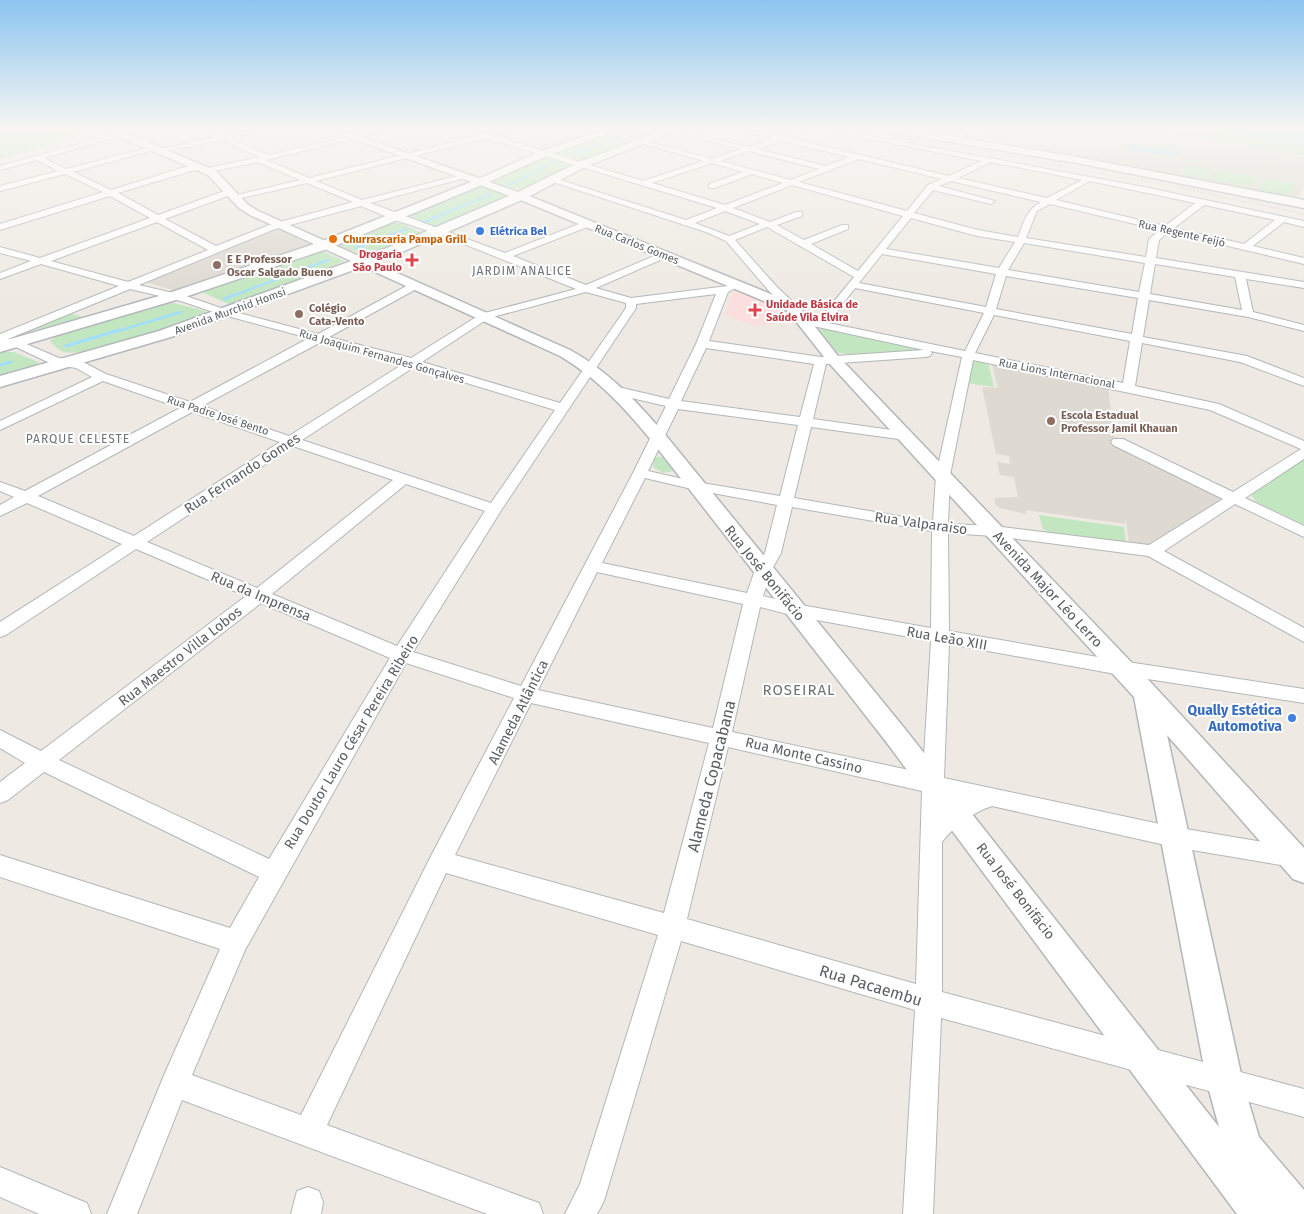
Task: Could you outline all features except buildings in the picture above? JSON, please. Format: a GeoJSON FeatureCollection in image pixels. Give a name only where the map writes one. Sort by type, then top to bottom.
{"type":"FeatureCollection","features":[{"type":"Feature","properties":{"kind":"main road"},"geometry":{"type":"LineString","coordinates":[[3,342],[171,297],[325,245],[471,186]]}},
{"type":"Feature","properties":{"kind":"main road","name":"Avenida Murchid Homsi"},"geometry":{"type":"LineString","coordinates":[[0,382],[165,334],[228,312],[438,232],[541,186]]}},
{"type":"Feature","properties":{"kind":"main road"},"geometry":{"type":"LineString","coordinates":[[1212,186],[1303,203]]}},
{"type":"Feature","properties":{"kind":"street"},"geometry":{"type":"LineString","coordinates":[[0,189],[12,186]]}},
{"type":"Feature","properties":{"kind":"street"},"geometry":{"type":"LineString","coordinates":[[96,186],[214,249]]}},
{"type":"Feature","properties":{"kind":"street"},"geometry":{"type":"LineString","coordinates":[[0,227],[143,186]]}},
{"type":"Feature","properties":{"kind":"street","name":"Rua José Bonifácio"},"geometry":{"type":"LineString","coordinates":[[224,186],[247,209],[565,353],[592,368],[618,391],[657,436],[955,813],[1148,1063],[1250,1206]]}},
{"type":"Feature","properties":{"kind":"street"},"geometry":{"type":"LineString","coordinates":[[0,276],[158,219],[233,195],[281,186]]}},
{"type":"Feature","properties":{"kind":"street"},"geometry":{"type":"LineString","coordinates":[[323,186],[394,217],[446,233],[586,289],[631,300],[731,288]]}},
{"type":"Feature","properties":{"kind":"street"},"geometry":{"type":"LineString","coordinates":[[3,342],[129,284],[214,249],[280,225],[429,186]]}},
{"type":"Feature","properties":{"kind":"street","name":"Rua Carlos Gomes"},"geometry":{"type":"LineString","coordinates":[[490,186],[664,255],[731,288],[761,295],[806,318]]}},
{"type":"Feature","properties":{"kind":"street"},"geometry":{"type":"LineString","coordinates":[[571,186],[729,239],[773,289],[806,318],[857,280],[932,187],[990,201]]}},
{"type":"Feature","properties":{"kind":"street"},"geometry":{"type":"LineString","coordinates":[[605,196],[637,186]]}},
{"type":"Feature","properties":{"kind":"street"},"geometry":{"type":"LineString","coordinates":[[653,186],[725,208],[769,225],[803,244],[857,280],[990,311],[1243,359],[1304,382]]}},
{"type":"Feature","properties":{"kind":"street"},"geometry":{"type":"LineString","coordinates":[[686,223],[784,186]]}},
{"type":"Feature","properties":{"kind":"street"},"geometry":{"type":"LineString","coordinates":[[808,186],[977,233],[1304,285]]}},
{"type":"Feature","properties":{"kind":"street","name":"Rua Regente Feijó"},"geometry":{"type":"LineString","coordinates":[[981,186],[1304,261]]}},
{"type":"Feature","properties":{"kind":"street"},"geometry":{"type":"LineString","coordinates":[[918,1214],[929,1002],[932,784],[940,637],[940,528],[943,475],[968,356],[990,311],[1002,272],[1021,240],[1032,212],[1077,186]]}},
{"type":"Feature","properties":{"kind":"street"},"geometry":{"type":"LineString","coordinates":[[1123,186],[1203,201],[1304,224]]}},
{"type":"Feature","properties":{"kind":"street"},"geometry":{"type":"LineString","coordinates":[[1128,388],[1154,239],[1203,201]]}},
{"type":"Feature","properties":{"kind":"street"},"geometry":{"type":"LineString","coordinates":[[729,239],[799,214]]}},
{"type":"Feature","properties":{"kind":"street"},"geometry":{"type":"LineString","coordinates":[[1245,248],[1282,219]]}},
{"type":"Feature","properties":{"kind":"street"},"geometry":{"type":"LineString","coordinates":[[506,256],[587,224]]}},
{"type":"Feature","properties":{"kind":"street"},"geometry":{"type":"LineString","coordinates":[[803,244],[845,227]]}},
{"type":"Feature","properties":{"kind":"street","name":"Rua Joaquim Fernandes Gonçalves"},"geometry":{"type":"LineString","coordinates":[[0,250],[171,297],[182,298],[318,338],[414,363],[562,408]]}},
{"type":"Feature","properties":{"kind":"street"},"geometry":{"type":"LineString","coordinates":[[880,251],[1248,314],[1304,328]]}},
{"type":"Feature","properties":{"kind":"street","name":"Rua Fernando Gomes"},"geometry":{"type":"LineString","coordinates":[[0,631],[485,316],[586,289],[664,255]]}},
{"type":"Feature","properties":{"kind":"street"},"geometry":{"type":"LineString","coordinates":[[1240,275],[1248,314]]}},
{"type":"Feature","properties":{"kind":"street"},"geometry":{"type":"LineString","coordinates":[[0,511],[416,285]]}},
{"type":"Feature","properties":{"kind":"street","name":"Alameda Atlântica"},"geometry":{"type":"LineString","coordinates":[[308,1132],[440,860],[527,695],[640,473],[731,288]]}},
{"type":"Feature","properties":{"kind":"street"},"geometry":{"type":"LineString","coordinates":[[761,295],[773,289]]}},
{"type":"Feature","properties":{"kind":"street","name":"Rua Doutor Lauro César Pereira Ribeiro"},"geometry":{"type":"LineString","coordinates":[[122,1214],[175,1083],[236,942],[274,873],[401,655],[494,509],[562,408],[592,368],[631,308],[631,300]]}},
{"type":"Feature","properties":{"kind":"street","name":"Rua Lions Internacional"},"geometry":{"type":"LineString","coordinates":[[806,318],[968,356],[1214,407],[1304,446]]}},
{"type":"Feature","properties":{"kind":"street","name":"Avenida Major Léo Lerro"},"geometry":{"type":"LineString","coordinates":[[806,318],[827,360],[906,436],[943,475],[1301,862]]}},
{"type":"Feature","properties":{"kind":"street","name":"Rua Padre José Bento"},"geometry":{"type":"LineString","coordinates":[[3,342],[20,345],[56,361],[79,365],[102,377],[494,509]]}},
{"type":"Feature","properties":{"kind":"street"},"geometry":{"type":"LineString","coordinates":[[702,344],[827,360],[947,351]]}},
{"type":"Feature","properties":{"kind":"street","name":"Alameda Copacabana"},"geometry":{"type":"LineString","coordinates":[[590,1206],[673,925],[753,600],[763,570],[773,553],[806,423],[816,375],[827,360]]}},
{"type":"Feature","properties":{"kind":"street"},"geometry":{"type":"LineString","coordinates":[[0,426],[102,377]]}},
{"type":"Feature","properties":{"kind":"street"},"geometry":{"type":"LineString","coordinates":[[618,391],[673,404],[906,436]]}},
{"type":"Feature","properties":{"kind":"street"},"geometry":{"type":"LineString","coordinates":[[1118,442],[1304,532]]}},
{"type":"Feature","properties":{"kind":"street"},"geometry":{"type":"LineString","coordinates":[[1152,551],[1304,453]]}},
{"type":"Feature","properties":{"kind":"street","name":"Rua Valparaiso"},"geometry":{"type":"LineString","coordinates":[[640,473],[696,486],[940,528],[994,532],[1152,551],[1304,636]]}},
{"type":"Feature","properties":{"kind":"street","name":"Rua Maestro Villa Lobos"},"geometry":{"type":"LineString","coordinates":[[0,794],[259,595],[404,478]]}},
{"type":"Feature","properties":{"kind":"street","name":"Rua da Imprensa"},"geometry":{"type":"LineString","coordinates":[[0,486],[401,655],[527,695]]}},
{"type":"Feature","properties":{"kind":"street","name":"Rua Leão XIII"},"geometry":{"type":"LineString","coordinates":[[592,566],[795,610],[940,637],[1121,668],[1304,696]]}},
{"type":"Feature","properties":{"kind":"street"},"geometry":{"type":"LineString","coordinates":[[1146,694],[1225,1083],[1243,1147],[1298,1214]]}},
{"type":"Feature","properties":{"kind":"street","name":"Rua Monte Cassino"},"geometry":{"type":"LineString","coordinates":[[527,695],[721,736],[1174,837],[1301,862]]}},
{"type":"Feature","properties":{"kind":"street"},"geometry":{"type":"LineString","coordinates":[[0,738],[42,762],[274,873]]}},
{"type":"Feature","properties":{"kind":"street"},"geometry":{"type":"LineString","coordinates":[[932,840],[940,827],[955,813],[993,796]]}},
{"type":"Feature","properties":{"kind":"street","name":"Rua Pacaembu"},"geometry":{"type":"LineString","coordinates":[[440,860],[673,925],[929,1002],[1148,1063],[1304,1103]]}},
{"type":"Feature","properties":{"kind":"street"},"geometry":{"type":"LineString","coordinates":[[0,866],[236,942]]}},
{"type":"Feature","properties":{"kind":"street"},"geometry":{"type":"LineString","coordinates":[[175,1083],[528,1214]]}},
{"type":"Feature","properties":{"kind":"street"},"geometry":{"type":"LineString","coordinates":[[0,1182],[76,1214]]}},
{"type":"Feature","properties":{"kind":"shaded area"},"geometry":{"type":"Polygon","coordinates":[[[1214,186],[1304,186],[1295,201],[1214,186]]]}},
{"type":"Feature","properties":{"kind":"shaded area","name":"E E Professor Oscar Salgado Bueno"},"geometry":{"type":"Polygon","coordinates":[[[276,229],[309,244],[175,291],[143,281],[276,229]]]}},
{"type":"Feature","properties":{"kind":"shaded area","name":"Unidade Básica de Saúde Vila Elvira"},"geometry":{"type":"Polygon","coordinates":[[[739,291],[781,306],[794,321],[755,326],[725,315],[732,293],[739,291]]]}},
{"type":"Feature","properties":{"kind":"shaded area","name":"Escola Estadual Professor Jamil Khauan"},"geometry":{"type":"Polygon","coordinates":[[[992,364],[1108,387],[1115,444],[1224,498],[1149,547],[1129,544],[1126,520],[1125,524],[1026,510],[1026,514],[1000,508],[995,504],[995,498],[1018,497],[1014,477],[1000,475],[997,462],[1010,464],[1009,456],[996,454],[982,387],[998,388],[992,364]]]}},
{"type":"Feature","properties":{"kind":"green space"},"geometry":{"type":"Polygon","coordinates":[[[502,186],[530,186],[513,189],[502,186]]]}},
{"type":"Feature","properties":{"kind":"green space"},"geometry":{"type":"Polygon","coordinates":[[[1261,186],[1295,186],[1288,196],[1257,190],[1261,186]]]}},
{"type":"Feature","properties":{"kind":"green space"},"geometry":{"type":"Polygon","coordinates":[[[477,187],[491,189],[508,196],[442,226],[430,226],[410,218],[410,216],[477,187]]]}},
{"type":"Feature","properties":{"kind":"green space"},"geometry":{"type":"Polygon","coordinates":[[[389,222],[401,223],[422,233],[371,253],[362,254],[339,244],[389,222]]]}},
{"type":"Feature","properties":{"kind":"green space"},"geometry":{"type":"Polygon","coordinates":[[[317,252],[324,252],[344,261],[298,281],[231,305],[204,293],[205,291],[317,252]]]}},
{"type":"Feature","properties":{"kind":"green space"},"geometry":{"type":"Polygon","coordinates":[[[174,303],[205,311],[205,314],[158,332],[93,350],[65,352],[50,341],[60,334],[163,304],[174,303]]]}},
{"type":"Feature","properties":{"kind":"green space"},"geometry":{"type":"Polygon","coordinates":[[[69,313],[83,317],[16,335],[69,313]]]}},
{"type":"Feature","properties":{"kind":"green space"},"geometry":{"type":"Polygon","coordinates":[[[823,328],[920,350],[920,352],[844,354],[837,352],[820,330],[823,328]]]}},
{"type":"Feature","properties":{"kind":"green space"},"geometry":{"type":"Polygon","coordinates":[[[0,352],[14,352],[38,362],[35,366],[0,376],[0,352]]]}},
{"type":"Feature","properties":{"kind":"green space"},"geometry":{"type":"Polygon","coordinates":[[[973,361],[988,363],[994,387],[967,383],[973,361]]]}},
{"type":"Feature","properties":{"kind":"green space"},"geometry":{"type":"Polygon","coordinates":[[[662,457],[673,471],[663,473],[653,467],[654,458],[662,457]]]}},
{"type":"Feature","properties":{"kind":"green space"},"geometry":{"type":"Polygon","coordinates":[[[1304,457],[1304,525],[1256,502],[1250,493],[1304,457]]]}},
{"type":"Feature","properties":{"kind":"green space"},"geometry":{"type":"Polygon","coordinates":[[[1039,515],[1124,527],[1126,544],[1048,532],[1043,529],[1039,515]]]}},
{"type":"Feature","properties":{"kind":"waterway"},"geometry":{"type":"LineString","coordinates":[[434,218],[491,194]]}},
{"type":"Feature","properties":{"kind":"waterway"},"geometry":{"type":"LineString","coordinates":[[424,222],[437,217]]}},
{"type":"Feature","properties":{"kind":"waterway"},"geometry":{"type":"LineString","coordinates":[[356,248],[407,229]]}},
{"type":"Feature","properties":{"kind":"waterway"},"geometry":{"type":"LineString","coordinates":[[224,299],[328,260]]}},
{"type":"Feature","properties":{"kind":"waterway"},"geometry":{"type":"LineString","coordinates":[[115,332],[181,312]]}},
{"type":"Feature","properties":{"kind":"waterway"},"geometry":{"type":"LineString","coordinates":[[66,346],[119,330]]}},
{"type":"Feature","properties":{"kind":"waterway"},"geometry":{"type":"LineString","coordinates":[[0,365],[11,362]]}},
{"type":"Feature","properties":{"kind":"railway"},"geometry":{"type":"LineString","coordinates":[[1170,186],[1304,214]]}},
{"type":"Feature","properties":{"kind":"place","name":"Elétrica Bel"},"geometry":{"type":"Point","coordinates":[480,231]}},
{"type":"Feature","properties":{"kind":"place","name":"Churrascaria Pampa Grill"},"geometry":{"type":"Point","coordinates":[333,239]}},
{"type":"Feature","properties":{"kind":"place","name":"Drogaria São Paulo"},"geometry":{"type":"Point","coordinates":[412,260]}},
{"type":"Feature","properties":{"kind":"place","name":"E E Professor Oscar Salgado Bueno"},"geometry":{"type":"Point","coordinates":[217,265]}},
{"type":"Feature","properties":{"kind":"place","name":"Unidade Básica de Saúde Vila Elvira"},"geometry":{"type":"Point","coordinates":[755,310]}},
{"type":"Feature","properties":{"kind":"place","name":"Colégio Cata-Vento"},"geometry":{"type":"Point","coordinates":[299,314]}},
{"type":"Feature","properties":{"kind":"place","name":"Escola Estadual Professor Jamil Khauan"},"geometry":{"type":"Point","coordinates":[1051,421]}},
{"type":"Feature","properties":{"kind":"place","name":"Qually Estética Automotiva"},"geometry":{"type":"Point","coordinates":[1292,718]}},
{"type":"Feature","properties":{"kind":"district","name":"JARDIM ANALICE"},"geometry":{"type":"Point","coordinates":[522,271]}},
{"type":"Feature","properties":{"kind":"district","name":"PARQUE CELESTE"},"geometry":{"type":"Point","coordinates":[78,439]}},
{"type":"Feature","properties":{"kind":"district","name":"ROSEIRAL"},"geometry":{"type":"Point","coordinates":[799,690]}}]}
